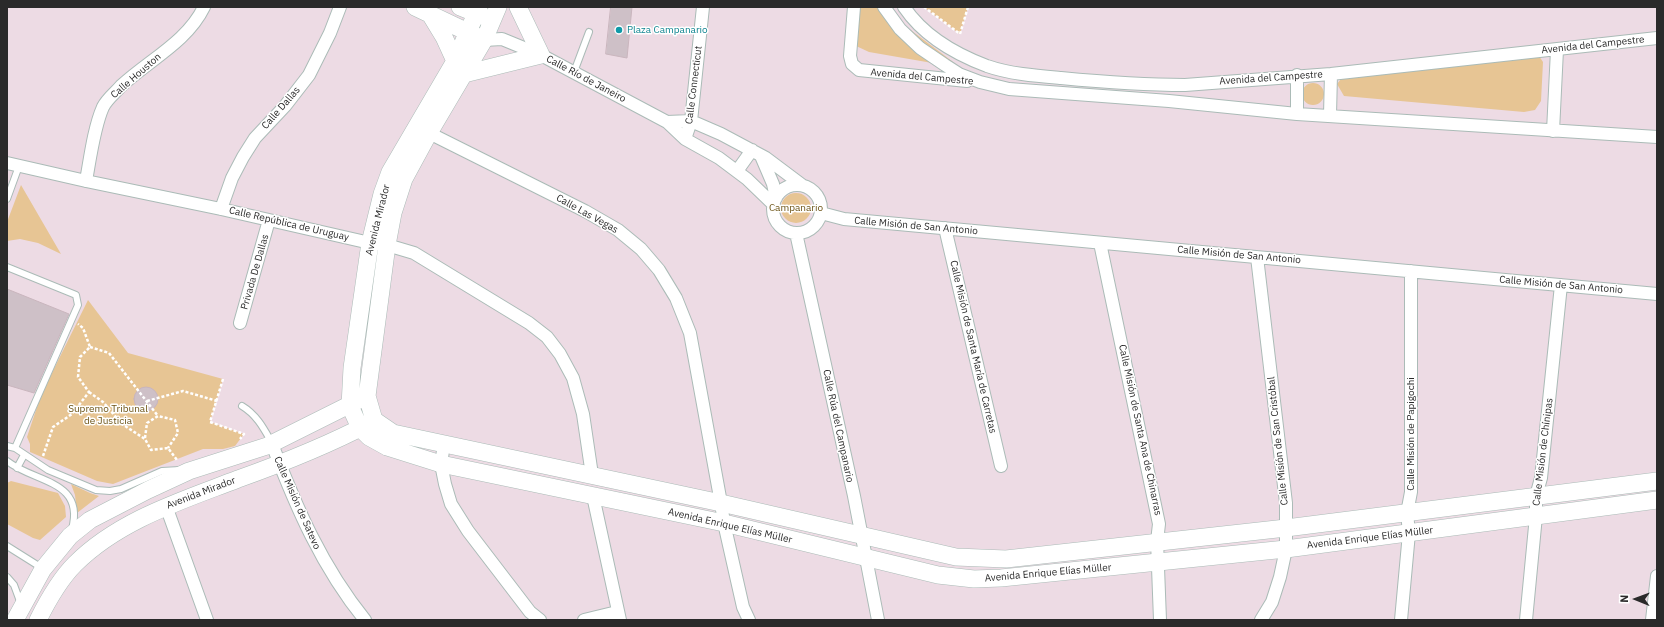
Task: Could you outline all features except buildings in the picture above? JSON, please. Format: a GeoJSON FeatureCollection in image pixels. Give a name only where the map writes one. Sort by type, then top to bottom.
{"type":"FeatureCollection","features":[{"type":"Feature","properties":{"kind":"main road"},"geometry":{"type":"LineString","coordinates":[[460,7],[495,14]]}},
{"type":"Feature","properties":{"kind":"main road"},"geometry":{"type":"LineString","coordinates":[[422,10],[444,37],[460,68],[540,55],[518,7]]}},
{"type":"Feature","properties":{"kind":"main road"},"geometry":{"type":"LineString","coordinates":[[422,10],[484,40]]}},
{"type":"Feature","properties":{"kind":"main road","name":"Avenida Mirador"},"geometry":{"type":"LineString","coordinates":[[460,68],[469,32],[478,10]]}},
{"type":"Feature","properties":{"kind":"main road","name":"Avenida Mirador"},"geometry":{"type":"LineString","coordinates":[[38,620],[51,595],[74,564],[105,538],[166,506],[280,464],[367,424],[366,396],[382,194],[390,172],[423,130],[460,68],[484,40],[495,14]]}},
{"type":"Feature","properties":{"kind":"main road","name":"Avenida Mirador"},"geometry":{"type":"LineString","coordinates":[[350,406],[352,368],[378,244]]}},
{"type":"Feature","properties":{"kind":"main road"},"geometry":{"type":"LineString","coordinates":[[18,614],[43,569],[70,536],[90,520],[121,503],[181,462],[272,444],[350,406],[366,396]]}},
{"type":"Feature","properties":{"kind":"main road"},"geometry":{"type":"LineString","coordinates":[[350,406],[367,424]]}},
{"type":"Feature","properties":{"kind":"main road","name":"Avenida Enrique Elías Müller"},"geometry":{"type":"LineString","coordinates":[[1657,481],[1286,528],[1156,541],[1006,559],[978,559],[956,557],[721,503],[444,444],[393,432],[367,424],[369,437],[387,447],[441,464],[724,523],[938,574],[974,579],[1001,578],[1286,549],[1657,500]]}},
{"type":"Feature","properties":{"kind":"street","name":"Calle Houston"},"geometry":{"type":"LineString","coordinates":[[86,181],[103,106],[128,80],[186,34],[204,7]]}},
{"type":"Feature","properties":{"kind":"street","name":"Calle Dallas"},"geometry":{"type":"LineString","coordinates":[[221,208],[232,178],[255,138],[285,106],[309,75],[330,33],[340,7]]}},
{"type":"Feature","properties":{"kind":"street","name":"Calle Connecticut"},"geometry":{"type":"LineString","coordinates":[[685,139],[691,121],[703,7]]}},
{"type":"Feature","properties":{"kind":"street","name":"Avenida del Campestre"},"geometry":{"type":"LineString","coordinates":[[854,7],[850,56],[852,64],[859,70],[980,82]]}},
{"type":"Feature","properties":{"kind":"street","name":"Avenida del Campestre"},"geometry":{"type":"LineString","coordinates":[[884,7],[900,29],[920,48],[959,74],[980,82],[1009,89],[1169,101],[1297,114],[1657,137]]}},
{"type":"Feature","properties":{"kind":"street","name":"Avenida del Campestre"},"geometry":{"type":"LineString","coordinates":[[904,7],[913,20],[947,46],[968,58],[988,66],[1037,76],[1163,85],[1185,85],[1297,75],[1331,74],[1657,38]]}},
{"type":"Feature","properties":{"kind":"street"},"geometry":{"type":"LineString","coordinates":[[495,14],[502,39]]}},
{"type":"Feature","properties":{"kind":"street","name":"Calle Río de Janeiro"},"geometry":{"type":"LineString","coordinates":[[484,40],[502,39],[540,55],[667,122],[685,139],[719,158],[775,201]]}},
{"type":"Feature","properties":{"kind":"street"},"geometry":{"type":"LineString","coordinates":[[1553,131],[1557,50]]}},
{"type":"Feature","properties":{"kind":"street"},"geometry":{"type":"LineString","coordinates":[[1009,89],[1010,71]]}},
{"type":"Feature","properties":{"kind":"street"},"geometry":{"type":"LineString","coordinates":[[1330,115],[1331,74]]}},
{"type":"Feature","properties":{"kind":"street"},"geometry":{"type":"LineString","coordinates":[[1297,75],[1297,114]]}},
{"type":"Feature","properties":{"kind":"street"},"geometry":{"type":"LineString","coordinates":[[667,122],[691,121],[721,134],[757,153],[815,193],[819,199],[821,213],[815,226],[803,232],[796,233],[781,227],[776,221],[774,213],[775,201],[773,184],[757,153]]}},
{"type":"Feature","properties":{"kind":"street","name":"Calle Las Vegas"},"geometry":{"type":"LineString","coordinates":[[423,130],[585,211],[618,230],[641,249],[659,270],[676,298],[690,333],[721,503]]}},
{"type":"Feature","properties":{"kind":"street"},"geometry":{"type":"LineString","coordinates":[[737,171],[757,153]]}},
{"type":"Feature","properties":{"kind":"street","name":"Calle República de Uruguay"},"geometry":{"type":"LineString","coordinates":[[13,165],[221,208],[414,253],[529,323],[547,337],[560,354],[573,378],[583,414],[592,475]]}},
{"type":"Feature","properties":{"kind":"street"},"geometry":{"type":"LineString","coordinates":[[775,201],[781,192],[787,187],[802,185]]}},
{"type":"Feature","properties":{"kind":"street","name":"Calle Misión de San Antonio"},"geometry":{"type":"LineString","coordinates":[[821,213],[844,219],[1657,294]]}},
{"type":"Feature","properties":{"kind":"street","name":"Privada De Dallas"},"geometry":{"type":"LineString","coordinates":[[240,324],[270,220]]}},
{"type":"Feature","properties":{"kind":"street","name":"Calle Misión de Santa María de Carretas"},"geometry":{"type":"LineString","coordinates":[[945,228],[1001,466]]}},
{"type":"Feature","properties":{"kind":"street","name":"Calle Rúa del Campanario"},"geometry":{"type":"LineString","coordinates":[[796,233],[854,496],[860,535],[866,557],[878,620]]}},
{"type":"Feature","properties":{"kind":"street","name":"Calle Misión de Santa Ana de Chinarras"},"geometry":{"type":"LineString","coordinates":[[1100,243],[1159,524],[1156,541],[1159,562],[1160,620]]}},
{"type":"Feature","properties":{"kind":"street","name":"Calle Misión de San Cristóbal"},"geometry":{"type":"LineString","coordinates":[[1257,257],[1286,503],[1286,549],[1280,577],[1272,602],[1261,620]]}},
{"type":"Feature","properties":{"kind":"street","name":"Calle Misión de Papigochi"},"geometry":{"type":"LineString","coordinates":[[1401,620],[1409,533],[1407,513],[1411,492],[1411,271]]}},
{"type":"Feature","properties":{"kind":"street","name":"Calle Misión de Chínipas"},"geometry":{"type":"LineString","coordinates":[[1526,620],[1536,516],[1536,496],[1541,478],[1561,285]]}},
{"type":"Feature","properties":{"kind":"street","name":"Calle Misión de Satevo"},"geometry":{"type":"LineString","coordinates":[[272,444],[313,542],[349,600],[365,620]]}},
{"type":"Feature","properties":{"kind":"street"},"geometry":{"type":"LineString","coordinates":[[444,444],[441,464],[451,504],[468,531],[530,612],[540,620]]}},
{"type":"Feature","properties":{"kind":"street"},"geometry":{"type":"LineString","coordinates":[[584,620],[618,616],[593,496]]}},
{"type":"Feature","properties":{"kind":"street"},"geometry":{"type":"LineString","coordinates":[[721,503],[724,523],[743,607],[749,620]]}},
{"type":"Feature","properties":{"kind":"street"},"geometry":{"type":"LineString","coordinates":[[166,506],[207,620]]}},
{"type":"Feature","properties":{"kind":"street"},"geometry":{"type":"LineString","coordinates":[[1652,620],[1657,576]]}},
{"type":"Feature","properties":{"kind":"lane"},"geometry":{"type":"LineString","coordinates":[[574,72],[588,32]]}},
{"type":"Feature","properties":{"kind":"lane"},"geometry":{"type":"LineString","coordinates":[[7,199],[13,165]]}},
{"type":"Feature","properties":{"kind":"lane"},"geometry":{"type":"LineString","coordinates":[[7,267],[76,295],[78,300],[78,305],[15,448]]}},
{"type":"Feature","properties":{"kind":"lane"},"geometry":{"type":"LineString","coordinates":[[242,406],[249,410],[260,422],[272,444]]}},
{"type":"Feature","properties":{"kind":"lane"},"geometry":{"type":"LineString","coordinates":[[7,446],[15,448],[24,456],[48,470],[96,490],[110,491],[121,489],[162,471],[176,469],[181,462]]}},
{"type":"Feature","properties":{"kind":"lane"},"geometry":{"type":"LineString","coordinates":[[17,468],[24,456]]}},
{"type":"Feature","properties":{"kind":"lane"},"geometry":{"type":"LineString","coordinates":[[7,461],[17,468],[52,483],[67,492],[72,499],[75,520],[70,536]]}},
{"type":"Feature","properties":{"kind":"lane"},"geometry":{"type":"LineString","coordinates":[[7,546],[43,569]]}},
{"type":"Feature","properties":{"kind":"lane"},"geometry":{"type":"LineString","coordinates":[[7,577],[14,585],[18,614]]}},
{"type":"Feature","properties":{"kind":"path"},"geometry":{"type":"LineString","coordinates":[[924,7],[960,34],[968,7]]}},
{"type":"Feature","properties":{"kind":"path"},"geometry":{"type":"LineString","coordinates":[[77,322],[83,328],[90,347]]}},
{"type":"Feature","properties":{"kind":"path"},"geometry":{"type":"LineString","coordinates":[[90,347],[109,353],[158,416],[175,420],[178,433],[168,448],[151,450],[145,438],[122,424],[103,402],[89,392],[78,377],[80,357],[90,347]]}},
{"type":"Feature","properties":{"kind":"path"},"geometry":{"type":"LineString","coordinates":[[224,379],[210,422],[244,434],[240,440]]}},
{"type":"Feature","properties":{"kind":"path"},"geometry":{"type":"LineString","coordinates":[[147,401],[183,391],[217,401]]}},
{"type":"Feature","properties":{"kind":"path"},"geometry":{"type":"LineString","coordinates":[[49,460],[42,457],[54,427],[72,414],[89,392]]}},
{"type":"Feature","properties":{"kind":"path"},"geometry":{"type":"LineString","coordinates":[[145,438],[147,423],[158,416]]}},
{"type":"Feature","properties":{"kind":"path"},"geometry":{"type":"LineString","coordinates":[[168,448],[181,462]]}},
{"type":"Feature","properties":{"kind":"green space"},"geometry":{"type":"Polygon","coordinates":[[[853,7],[889,7],[908,28],[961,68],[869,52],[854,45],[853,7]]]}},
{"type":"Feature","properties":{"kind":"green space"},"geometry":{"type":"Polygon","coordinates":[[[924,7],[968,7],[960,34],[929,11],[924,7]]]}},
{"type":"Feature","properties":{"kind":"green space"},"geometry":{"type":"Polygon","coordinates":[[[1537,53],[1543,62],[1541,101],[1535,110],[1524,112],[1344,96],[1337,84],[1345,74],[1537,53]]]}},
{"type":"Feature","properties":{"kind":"green space"},"geometry":{"type":"Polygon","coordinates":[[[1313,83],[1321,86],[1324,94],[1321,102],[1313,105],[1305,102],[1302,94],[1305,86],[1313,83]]]}},
{"type":"Feature","properties":{"kind":"green space"},"geometry":{"type":"Polygon","coordinates":[[[21,185],[61,254],[38,243],[20,239],[7,241],[7,222],[21,185]]]}},
{"type":"Feature","properties":{"kind":"green space","name":"Campanario"},"geometry":{"type":"Polygon","coordinates":[[[796,193],[802,194],[810,202],[810,214],[802,222],[796,223],[790,222],[782,214],[781,208],[782,202],[790,194],[796,193]]]}},
{"type":"Feature","properties":{"kind":"green space","name":"Supremo Tribunal de Justicia"},"geometry":{"type":"Polygon","coordinates":[[[88,300],[128,353],[223,379],[210,422],[244,434],[235,446],[223,449],[203,449],[113,484],[97,481],[30,452],[30,444],[27,437],[41,395],[88,300]]]}},
{"type":"Feature","properties":{"kind":"green space"},"geometry":{"type":"Polygon","coordinates":[[[11,481],[58,493],[65,506],[66,517],[40,540],[33,538],[7,524],[7,483],[11,481]]]}},
{"type":"Feature","properties":{"kind":"green space"},"geometry":{"type":"Polygon","coordinates":[[[71,484],[99,496],[77,513],[75,495],[71,484]]]}},
{"type":"Feature","properties":{"kind":"place","name":"Plaza Campanario"},"geometry":{"type":"Point","coordinates":[619,30]}}]}
